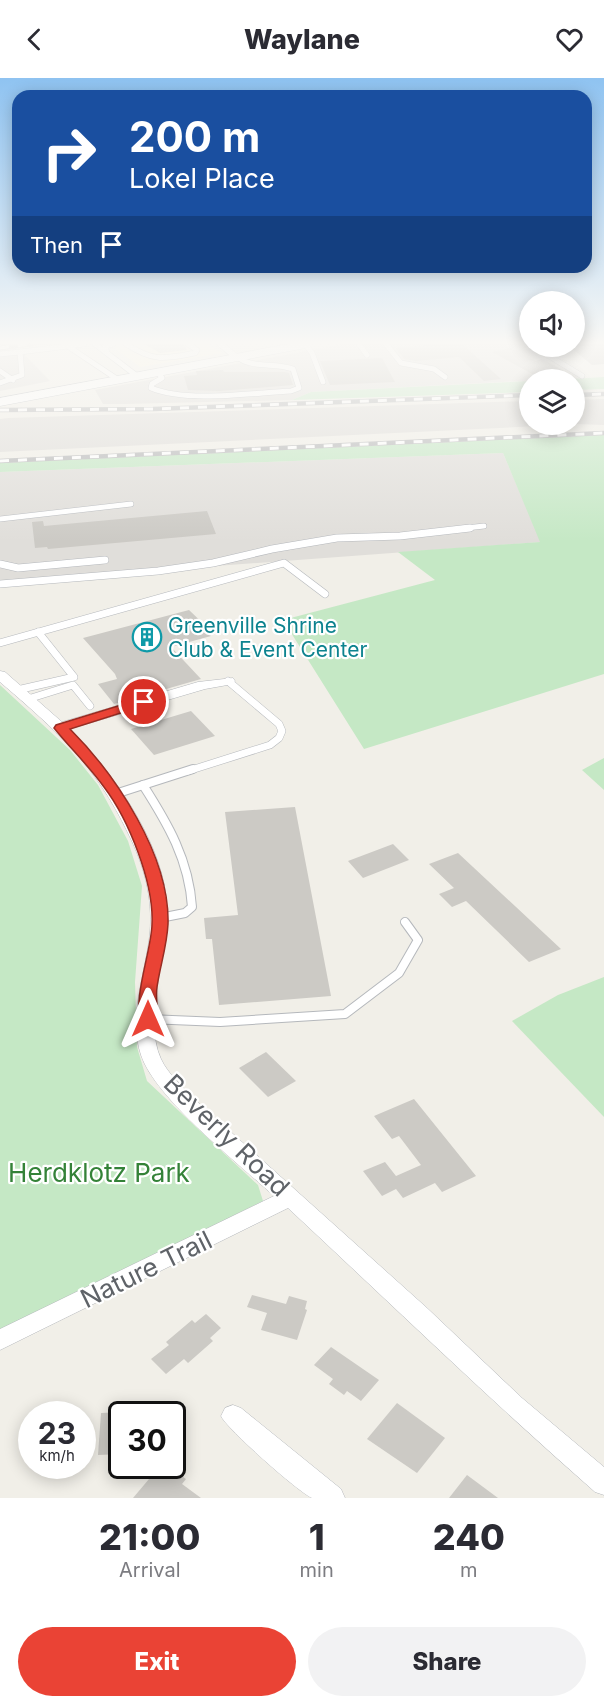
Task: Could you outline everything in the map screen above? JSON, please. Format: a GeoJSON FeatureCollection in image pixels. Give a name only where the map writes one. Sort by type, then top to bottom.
{"type":"FeatureCollection","features":[{"type":"Feature","properties":{"kind":"street","name":"Beverly Road"},"geometry":{"type":"LineString","coordinates":[[0,675],[77,744],[115,794],[138,837],[153,873],[160,918],[158,948],[148,990],[148,1048],[169,1084],[186,1103],[291,1197],[514,1406],[604,1483]]}},
{"type":"Feature","properties":{"kind":"street"},"geometry":{"type":"LineString","coordinates":[[61,728],[203,684],[228,681]]}},
{"type":"Feature","properties":{"kind":"street","name":"Nature Trail"},"geometry":{"type":"LineString","coordinates":[[0,1340],[291,1197]]}},
{"type":"Feature","properties":{"kind":"street"},"geometry":{"type":"LineString","coordinates":[[233,1416],[332,1498]]}},
{"type":"Feature","properties":{"kind":"lane"},"geometry":{"type":"LineString","coordinates":[[0,519],[131,504]]}},
{"type":"Feature","properties":{"kind":"lane"},"geometry":{"type":"LineString","coordinates":[[0,584],[158,571],[213,563],[337,537],[400,536],[484,526]]}},
{"type":"Feature","properties":{"kind":"lane"},"geometry":{"type":"LineString","coordinates":[[0,564],[18,568],[105,560]]}},
{"type":"Feature","properties":{"kind":"lane"},"geometry":{"type":"LineString","coordinates":[[0,643],[284,563],[325,594]]}},
{"type":"Feature","properties":{"kind":"lane"},"geometry":{"type":"LineString","coordinates":[[22,695],[74,677],[38,632]]}},
{"type":"Feature","properties":{"kind":"lane"},"geometry":{"type":"LineString","coordinates":[[115,794],[270,745],[279,738],[282,731],[279,724],[228,681]]}},
{"type":"Feature","properties":{"kind":"lane"},"geometry":{"type":"LineString","coordinates":[[22,695],[73,685],[90,706]]}},
{"type":"Feature","properties":{"kind":"lane"},"geometry":{"type":"LineString","coordinates":[[143,785],[178,839],[192,890],[192,907],[185,913],[160,918]]}},
{"type":"Feature","properties":{"kind":"lane"},"geometry":{"type":"LineString","coordinates":[[148,1019],[220,1022],[345,1014],[399,972],[418,940],[405,922]]}},
{"type":"Feature","properties":{"kind":"shaded area"},"geometry":{"type":"Polygon","coordinates":[[[245,410],[519,410],[519,427],[0,452],[0,419],[245,410]]]}},
{"type":"Feature","properties":{"kind":"shaded area"},"geometry":{"type":"Polygon","coordinates":[[[585,410],[604,410],[604,425],[585,424],[585,410]]]}},
{"type":"Feature","properties":{"kind":"shaded area"},"geometry":{"type":"Polygon","coordinates":[[[503,453],[541,542],[0,582],[0,472],[503,453]]]}},
{"type":"Feature","properties":{"kind":"green space"},"geometry":{"type":"Polygon","coordinates":[[[604,435],[604,674],[364,749],[283,620],[435,580],[398,552],[540,542],[503,453],[0,472],[0,463],[604,435]]]}},
{"type":"Feature","properties":{"kind":"green space","name":"Herdklotz Park"},"geometry":{"type":"Polygon","coordinates":[[[0,685],[70,750],[98,785],[128,841],[142,886],[135,982],[137,1047],[147,1081],[258,1185],[263,1201],[0,1331],[0,685]]]}},
{"type":"Feature","properties":{"kind":"green space"},"geometry":{"type":"Polygon","coordinates":[[[604,758],[604,790],[582,770],[604,758]]]}},
{"type":"Feature","properties":{"kind":"green space"},"geometry":{"type":"Polygon","coordinates":[[[604,977],[604,1117],[512,1021],[558,995],[604,977]]]}},
{"type":"Feature","properties":{"kind":"building"},"geometry":{"type":"Polygon","coordinates":[[[207,511],[216,534],[48,549],[47,547],[35,548],[32,522],[43,521],[44,526],[207,511]]]}},
{"type":"Feature","properties":{"kind":"building"},"geometry":{"type":"Polygon","coordinates":[[[189,610],[213,633],[209,634],[211,636],[171,647],[201,679],[114,704],[98,684],[117,679],[115,674],[83,638],[189,610]]]}},
{"type":"Feature","properties":{"kind":"building"},"geometry":{"type":"Polygon","coordinates":[[[191,711],[215,736],[154,755],[131,729],[191,711]]]}},
{"type":"Feature","properties":{"kind":"building"},"geometry":{"type":"Polygon","coordinates":[[[295,807],[331,996],[219,1005],[212,939],[206,939],[204,918],[238,915],[225,812],[295,807]]]}},
{"type":"Feature","properties":{"kind":"building"},"geometry":{"type":"Polygon","coordinates":[[[393,844],[409,860],[363,878],[348,861],[393,844]]]}},
{"type":"Feature","properties":{"kind":"building"},"geometry":{"type":"Polygon","coordinates":[[[458,853],[561,949],[529,962],[466,901],[452,907],[439,894],[454,888],[429,864],[458,853]]]}},
{"type":"Feature","properties":{"kind":"building"},"geometry":{"type":"Polygon","coordinates":[[[266,1052],[296,1081],[268,1097],[239,1068],[266,1052]]]}},
{"type":"Feature","properties":{"kind":"building"},"geometry":{"type":"Polygon","coordinates":[[[414,1099],[476,1176],[442,1192],[435,1183],[403,1198],[396,1189],[382,1196],[363,1171],[385,1162],[396,1176],[421,1165],[399,1136],[392,1139],[374,1116],[414,1099]]]}},
{"type":"Feature","properties":{"kind":"building"},"geometry":{"type":"Polygon","coordinates":[[[252,1295],[286,1304],[289,1296],[307,1301],[305,1309],[307,1310],[297,1340],[261,1330],[267,1313],[247,1307],[252,1295]]]}},
{"type":"Feature","properties":{"kind":"building"},"geometry":{"type":"Polygon","coordinates":[[[206,1314],[221,1328],[210,1338],[213,1341],[188,1363],[184,1359],[166,1374],[151,1359],[169,1345],[166,1342],[192,1320],[195,1323],[206,1314]]]}},
{"type":"Feature","properties":{"kind":"building"},"geometry":{"type":"Polygon","coordinates":[[[331,1347],[379,1380],[361,1401],[347,1391],[344,1395],[329,1384],[333,1379],[314,1365],[331,1347]]]}},
{"type":"Feature","properties":{"kind":"building"},"geometry":{"type":"Polygon","coordinates":[[[397,1403],[445,1438],[417,1473],[367,1439],[397,1403]]]}},
{"type":"Feature","properties":{"kind":"building"},"geometry":{"type":"Polygon","coordinates":[[[101,1413],[108,1413],[108,1455],[98,1455],[101,1413]]]}},
{"type":"Feature","properties":{"kind":"building"},"geometry":{"type":"Polygon","coordinates":[[[467,1475],[498,1498],[449,1498],[467,1475]]]}},
{"type":"Feature","properties":{"kind":"building"},"geometry":{"type":"Polygon","coordinates":[[[149,1479],[186,1479],[182,1484],[201,1498],[133,1498],[149,1479]]]}},
{"type":"Feature","properties":{"kind":"railway"},"geometry":{"type":"LineString","coordinates":[[0,461],[604,433]]}},
{"type":"Feature","properties":{"kind":"place","name":"Greenville Shrine Club & Event Center"},"geometry":{"type":"Point","coordinates":[147,637]}},
{"type":"Feature","properties":{"kind":"route"},"geometry":{"type":"LineString","coordinates":[[144,702],[61,728],[77,744],[112,788],[138,837],[153,873],[160,923],[158,948],[148,990],[148,1019]]}}]}
